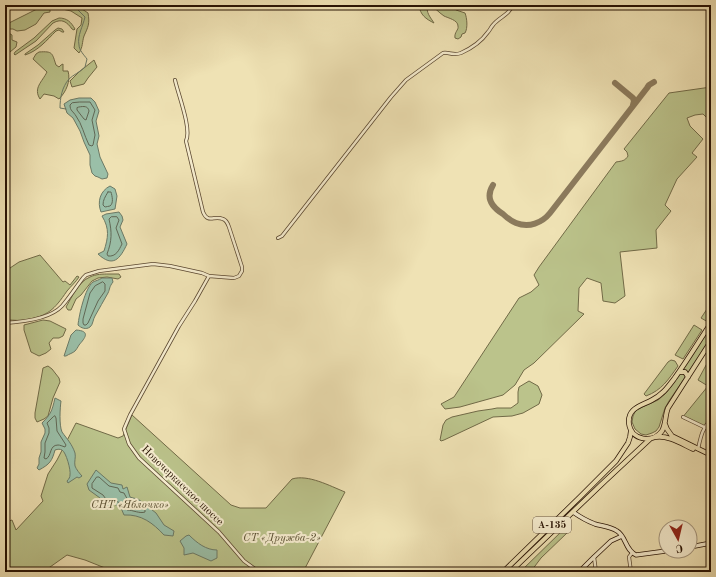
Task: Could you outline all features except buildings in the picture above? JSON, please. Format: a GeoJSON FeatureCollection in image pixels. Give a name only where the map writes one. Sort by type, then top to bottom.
{"type":"FeatureCollection","features":[{"type":"Feature","properties":{"kind":"main road"},"geometry":{"type":"LineString","coordinates":[[711,323],[709,330],[664,392],[657,398],[638,406],[633,410],[629,419],[629,424],[634,434],[641,438],[650,439],[662,436],[698,452],[711,455]]}},
{"type":"Feature","properties":{"kind":"main road"},"geometry":{"type":"LineString","coordinates":[[656,437],[663,429],[668,408],[711,341]]}},
{"type":"Feature","properties":{"kind":"main road"},"geometry":{"type":"LineString","coordinates":[[679,372],[685,372],[688,377]]}},
{"type":"Feature","properties":{"kind":"main road"},"geometry":{"type":"LineString","coordinates":[[665,422],[670,435],[711,455]]}},
{"type":"Feature","properties":{"kind":"main road","name":"А-135"},"geometry":{"type":"LineString","coordinates":[[503,572],[616,461],[628,443],[631,429]]}},
{"type":"Feature","properties":{"kind":"main road","name":"А-135"},"geometry":{"type":"LineString","coordinates":[[510,572],[650,439]]}},
{"type":"Feature","properties":{"kind":"street"},"geometry":{"type":"LineString","coordinates":[[278,238],[406,80],[443,53],[460,53],[473,47],[480,42],[494,24],[510,11],[512,5]]}},
{"type":"Feature","properties":{"kind":"street"},"geometry":{"type":"LineString","coordinates":[[5,323],[30,320],[58,310],[86,275],[99,271],[153,264],[170,266],[209,276],[237,278],[241,273],[242,267],[230,227],[227,222],[222,219],[208,218],[203,212],[186,142],[188,138],[187,123],[175,80]]}},
{"type":"Feature","properties":{"kind":"street","name":"Новочеркасское шоссе"},"geometry":{"type":"LineString","coordinates":[[209,276],[179,326],[130,415],[124,429],[129,444],[139,458],[219,532],[244,561],[258,572]]}},
{"type":"Feature","properties":{"kind":"street"},"geometry":{"type":"LineString","coordinates":[[683,417],[704,427],[711,428]]}},
{"type":"Feature","properties":{"kind":"street"},"geometry":{"type":"LineString","coordinates":[[698,449],[704,427],[711,419]]}},
{"type":"Feature","properties":{"kind":"street"},"geometry":{"type":"LineString","coordinates":[[573,512],[584,520],[616,530],[622,536],[632,553],[636,555],[658,552]]}},
{"type":"Feature","properties":{"kind":"street"},"geometry":{"type":"LineString","coordinates":[[579,572],[611,541],[622,536]]}},
{"type":"Feature","properties":{"kind":"street"},"geometry":{"type":"LineString","coordinates":[[698,546],[711,544]]}},
{"type":"Feature","properties":{"kind":"street"},"geometry":{"type":"LineString","coordinates":[[632,553],[629,556],[632,572]]}},
{"type":"Feature","properties":{"kind":"street"},"geometry":{"type":"LineString","coordinates":[[594,556],[596,572]]}},
{"type":"Feature","properties":{"kind":"green space"},"geometry":{"type":"Polygon","coordinates":[[[50,5],[50,12],[44,13],[36,24],[25,30],[17,31],[13,29],[5,29],[5,25],[50,5]]]}},
{"type":"Feature","properties":{"kind":"green space"},"geometry":{"type":"Polygon","coordinates":[[[57,5],[76,5],[88,13],[88,25],[79,53],[74,48],[77,29],[81,25],[82,18],[71,11],[58,8],[57,5]]]}},
{"type":"Feature","properties":{"kind":"green space"},"geometry":{"type":"Polygon","coordinates":[[[419,5],[428,5],[428,12],[434,23],[424,16],[419,5]]]}},
{"type":"Feature","properties":{"kind":"green space"},"geometry":{"type":"Polygon","coordinates":[[[428,5],[450,5],[456,10],[465,13],[467,28],[465,33],[458,39],[455,38],[458,24],[444,16],[435,8],[428,5]]]}},
{"type":"Feature","properties":{"kind":"green space"},"geometry":{"type":"Polygon","coordinates":[[[59,18],[68,21],[75,29],[72,29],[68,24],[62,21],[53,23],[36,41],[15,55],[14,54],[52,21],[59,18]]]}},
{"type":"Feature","properties":{"kind":"green space"},"geometry":{"type":"Polygon","coordinates":[[[58,28],[62,29],[64,32],[59,30],[56,31],[38,48],[25,55],[25,54],[58,28]]]}},
{"type":"Feature","properties":{"kind":"green space"},"geometry":{"type":"Polygon","coordinates":[[[7,32],[12,35],[12,40],[17,42],[16,47],[10,52],[5,51],[5,43],[10,37],[7,32]]]}},
{"type":"Feature","properties":{"kind":"green space"},"geometry":{"type":"Polygon","coordinates":[[[39,52],[47,52],[51,54],[56,65],[59,67],[63,64],[63,71],[68,71],[69,79],[67,86],[59,99],[54,96],[44,94],[40,99],[38,95],[37,92],[39,85],[47,72],[33,59],[39,52]]]}},
{"type":"Feature","properties":{"kind":"green space"},"geometry":{"type":"Polygon","coordinates":[[[94,60],[97,67],[84,84],[72,87],[70,81],[94,60]]]}},
{"type":"Feature","properties":{"kind":"green space"},"geometry":{"type":"Polygon","coordinates":[[[711,87],[711,121],[703,114],[687,118],[690,126],[703,139],[692,153],[697,157],[677,179],[665,205],[671,211],[656,230],[657,248],[620,252],[625,296],[615,303],[603,301],[601,283],[587,278],[579,288],[578,311],[584,314],[534,363],[524,370],[515,385],[503,395],[460,407],[445,409],[441,404],[454,397],[519,298],[531,292],[539,285],[534,275],[539,267],[616,162],[627,158],[627,152],[624,149],[669,93],[711,87]]]}},
{"type":"Feature","properties":{"kind":"green space"},"geometry":{"type":"Polygon","coordinates":[[[40,255],[63,282],[65,281],[70,285],[77,276],[79,277],[50,311],[25,320],[9,320],[5,291],[5,274],[10,268],[19,262],[40,255]]]}},
{"type":"Feature","properties":{"kind":"green space"},"geometry":{"type":"Polygon","coordinates":[[[119,274],[121,277],[118,279],[107,277],[98,278],[92,281],[76,299],[71,310],[68,310],[66,307],[76,290],[86,279],[95,275],[119,274]]]}},
{"type":"Feature","properties":{"kind":"green space"},"geometry":{"type":"Polygon","coordinates":[[[711,303],[711,317],[708,322],[701,318],[711,303]]]}},
{"type":"Feature","properties":{"kind":"green space"},"geometry":{"type":"Polygon","coordinates":[[[43,320],[50,321],[66,329],[63,336],[53,338],[49,343],[51,349],[39,356],[31,352],[24,330],[24,325],[43,320]]]}},
{"type":"Feature","properties":{"kind":"green space"},"geometry":{"type":"Polygon","coordinates":[[[694,325],[702,330],[683,359],[675,355],[694,325]]]}},
{"type":"Feature","properties":{"kind":"green space"},"geometry":{"type":"Polygon","coordinates":[[[711,326],[711,339],[669,401],[665,408],[659,427],[652,433],[646,435],[641,434],[635,429],[632,422],[635,412],[638,409],[658,400],[665,394],[711,326]]]}},
{"type":"Feature","properties":{"kind":"green space"},"geometry":{"type":"Polygon","coordinates":[[[711,356],[711,422],[706,428],[682,418],[708,386],[698,380],[711,356]]]}},
{"type":"Feature","properties":{"kind":"green space"},"geometry":{"type":"Polygon","coordinates":[[[671,360],[675,361],[678,366],[661,388],[646,396],[644,394],[671,360]]]}},
{"type":"Feature","properties":{"kind":"green space"},"geometry":{"type":"Polygon","coordinates":[[[48,366],[59,378],[60,382],[53,398],[48,416],[37,422],[35,413],[43,368],[48,366]]]}},
{"type":"Feature","properties":{"kind":"green space"},"geometry":{"type":"Polygon","coordinates":[[[529,381],[538,386],[542,395],[539,404],[523,413],[512,416],[493,417],[444,440],[440,440],[443,425],[446,420],[452,417],[478,411],[497,408],[511,408],[518,403],[519,387],[529,381]]]}},
{"type":"Feature","properties":{"kind":"green space","name":"СНТ «Яблочко»"},"geometry":{"type":"Polygon","coordinates":[[[132,415],[231,505],[240,508],[266,508],[292,479],[298,478],[319,481],[345,492],[303,572],[115,572],[85,560],[67,555],[43,572],[5,572],[5,521],[12,520],[16,530],[43,501],[41,496],[48,474],[76,423],[118,438],[123,436],[132,415]]]}},
{"type":"Feature","properties":{"kind":"green space"},"geometry":{"type":"Polygon","coordinates":[[[565,528],[568,532],[541,558],[530,572],[520,572],[565,528]]]}},
{"type":"Feature","properties":{"kind":"water"},"geometry":{"type":"Polygon","coordinates":[[[91,98],[95,102],[99,111],[96,121],[99,136],[97,144],[100,157],[108,174],[107,178],[102,179],[92,173],[90,155],[80,131],[73,118],[67,113],[64,104],[70,100],[91,98]]]}},
{"type":"Feature","properties":{"kind":"water"},"geometry":{"type":"Polygon","coordinates":[[[110,186],[115,189],[117,196],[115,209],[101,212],[99,204],[100,197],[110,186]]]}},
{"type":"Feature","properties":{"kind":"water"},"geometry":{"type":"Polygon","coordinates":[[[119,212],[123,220],[120,227],[127,244],[122,254],[116,260],[112,261],[103,258],[98,254],[104,251],[107,238],[107,229],[102,216],[119,212]]]}},
{"type":"Feature","properties":{"kind":"water"},"geometry":{"type":"Polygon","coordinates":[[[102,278],[112,278],[113,282],[109,292],[94,317],[91,326],[88,328],[82,328],[78,325],[87,290],[93,282],[102,278]]]}},
{"type":"Feature","properties":{"kind":"water"},"geometry":{"type":"Polygon","coordinates":[[[76,330],[84,332],[85,337],[75,351],[64,356],[71,335],[76,330]]]}},
{"type":"Feature","properties":{"kind":"water"},"geometry":{"type":"Polygon","coordinates":[[[55,398],[61,401],[61,429],[74,450],[75,466],[82,476],[79,478],[77,477],[68,483],[67,481],[70,476],[70,469],[67,457],[62,450],[55,450],[52,460],[46,466],[39,470],[37,468],[41,452],[41,442],[45,433],[42,423],[51,412],[55,398]]]}},
{"type":"Feature","properties":{"kind":"water"},"geometry":{"type":"Polygon","coordinates":[[[96,470],[111,483],[122,485],[123,489],[127,487],[130,497],[138,499],[156,513],[164,525],[174,531],[173,536],[164,535],[146,520],[136,516],[124,515],[121,508],[114,504],[108,510],[100,498],[89,490],[87,484],[96,470]]]}},
{"type":"Feature","properties":{"kind":"water"},"geometry":{"type":"Polygon","coordinates":[[[189,535],[202,546],[217,550],[217,558],[211,561],[193,553],[184,555],[184,548],[180,541],[189,535]]]}},
{"type":"Feature","properties":{"kind":"waterway"},"geometry":{"type":"LineString","coordinates":[[66,109],[60,108],[63,89],[69,79],[85,67],[87,59],[80,49],[79,42],[79,35],[85,17],[77,9],[67,5]]}},
{"type":"Feature","properties":{"kind":"taxiway"},"geometry":{"type":"LineString","coordinates":[[493,185],[490,194],[491,202],[509,219],[516,223],[530,225],[535,224],[547,217],[649,85],[654,82]]}},
{"type":"Feature","properties":{"kind":"taxiway"},"geometry":{"type":"LineString","coordinates":[[615,83],[633,98],[633,105]]}},
{"type":"Feature","properties":{"kind":"park label","name":"СТ «Дружба-2»"},"geometry":{"type":"Point","coordinates":[282,538]}}]}
